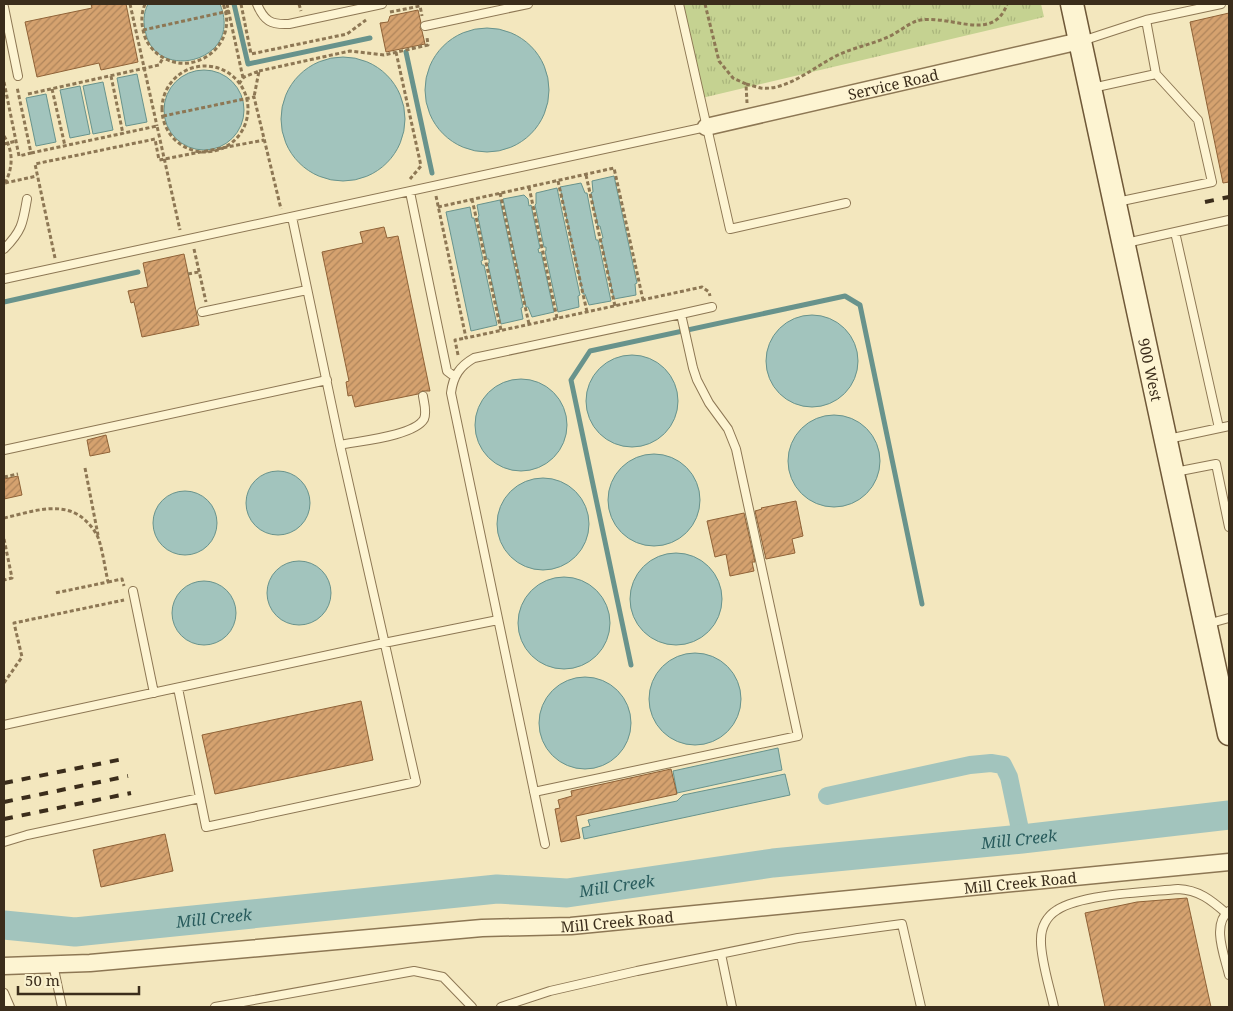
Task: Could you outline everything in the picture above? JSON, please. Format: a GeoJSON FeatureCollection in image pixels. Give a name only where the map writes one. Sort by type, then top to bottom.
{"type":"FeatureCollection","features":[{"type":"Feature","properties":{"kind":"main road","name":"900 West"},"geometry":{"type":"LineString","coordinates":[[1072,4],[1229,734]]}},
{"type":"Feature","properties":{"kind":"street","name":"Service Road"},"geometry":{"type":"LineString","coordinates":[[706,128],[1080,41]]}},
{"type":"Feature","properties":{"kind":"street","name":"Mill Creek Road"},"geometry":{"type":"LineString","coordinates":[[4,966],[90,963],[482,928],[571,926],[1229,862]]}},
{"type":"Feature","properties":{"kind":"lane"},"geometry":{"type":"LineString","coordinates":[[257,4],[260,12],[267,20],[276,25],[289,24],[382,4]]}},
{"type":"Feature","properties":{"kind":"lane"},"geometry":{"type":"LineString","coordinates":[[425,26],[528,4]]}},
{"type":"Feature","properties":{"kind":"lane"},"geometry":{"type":"LineString","coordinates":[[679,4],[730,229],[846,204]]}},
{"type":"Feature","properties":{"kind":"lane"},"geometry":{"type":"LineString","coordinates":[[1080,41],[1146,20],[1221,4]]}},
{"type":"Feature","properties":{"kind":"lane"},"geometry":{"type":"LineString","coordinates":[[4,7],[18,76]]}},
{"type":"Feature","properties":{"kind":"lane"},"geometry":{"type":"LineString","coordinates":[[1115,203],[1212,182],[1198,120],[1156,74],[1146,20]]}},
{"type":"Feature","properties":{"kind":"lane"},"geometry":{"type":"LineString","coordinates":[[1090,88],[1156,74]]}},
{"type":"Feature","properties":{"kind":"lane"},"geometry":{"type":"LineString","coordinates":[[4,280],[706,128]]}},
{"type":"Feature","properties":{"kind":"lane"},"geometry":{"type":"LineString","coordinates":[[410,192],[447,371],[455,377]]}},
{"type":"Feature","properties":{"kind":"lane"},"geometry":{"type":"LineString","coordinates":[[4,249],[13,240],[23,223],[27,199]]}},
{"type":"Feature","properties":{"kind":"lane"},"geometry":{"type":"LineString","coordinates":[[178,688],[206,827],[416,782],[340,445],[292,217]]}},
{"type":"Feature","properties":{"kind":"lane"},"geometry":{"type":"LineString","coordinates":[[1124,243],[1229,220]]}},
{"type":"Feature","properties":{"kind":"lane"},"geometry":{"type":"LineString","coordinates":[[1175,232],[1219,428]]}},
{"type":"Feature","properties":{"kind":"lane"},"geometry":{"type":"LineString","coordinates":[[205,311],[307,290]]}},
{"type":"Feature","properties":{"kind":"lane"},"geometry":{"type":"LineString","coordinates":[[545,844],[450,393],[455,377],[461,367],[474,358],[712,307]]}},
{"type":"Feature","properties":{"kind":"lane"},"geometry":{"type":"LineString","coordinates":[[534,792],[798,736],[736,449],[728,429],[703,392],[693,368],[681,314]]}},
{"type":"Feature","properties":{"kind":"lane"},"geometry":{"type":"LineString","coordinates":[[4,450],[326,380]]}},
{"type":"Feature","properties":{"kind":"lane"},"geometry":{"type":"LineString","coordinates":[[340,445],[407,431],[419,424],[425,417],[423,396]]}},
{"type":"Feature","properties":{"kind":"lane"},"geometry":{"type":"LineString","coordinates":[[1166,440],[1229,426]]}},
{"type":"Feature","properties":{"kind":"lane"},"geometry":{"type":"LineString","coordinates":[[1173,473],[1216,464],[1229,527]]}},
{"type":"Feature","properties":{"kind":"lane"},"geometry":{"type":"LineString","coordinates":[[133,592],[154,694]]}},
{"type":"Feature","properties":{"kind":"lane"},"geometry":{"type":"LineString","coordinates":[[1206,624],[1229,618]]}},
{"type":"Feature","properties":{"kind":"lane"},"geometry":{"type":"LineString","coordinates":[[4,725],[498,620]]}},
{"type":"Feature","properties":{"kind":"lane"},"geometry":{"type":"LineString","coordinates":[[4,842],[26,835],[200,798]]}},
{"type":"Feature","properties":{"kind":"lane"},"geometry":{"type":"LineString","coordinates":[[1054,1007],[1041,940],[1043,927],[1051,915],[1066,905],[1103,897],[1188,889],[1201,893],[1228,912],[1222,919],[1220,931],[1229,975]]}},
{"type":"Feature","properties":{"kind":"lane"},"geometry":{"type":"LineString","coordinates":[[501,1007],[550,991],[798,938],[902,924],[920,1007]]}},
{"type":"Feature","properties":{"kind":"lane"},"geometry":{"type":"LineString","coordinates":[[721,954],[732,1007]]}},
{"type":"Feature","properties":{"kind":"lane"},"geometry":{"type":"LineString","coordinates":[[53,964],[62,1007]]}},
{"type":"Feature","properties":{"kind":"lane"},"geometry":{"type":"LineString","coordinates":[[216,1007],[414,971],[443,977],[472,1007]]}},
{"type":"Feature","properties":{"kind":"lane"},"geometry":{"type":"LineString","coordinates":[[4,993],[10,1007]]}},
{"type":"Feature","properties":{"kind":"path"},"geometry":{"type":"LineString","coordinates":[[130,4],[182,241]]}},
{"type":"Feature","properties":{"kind":"path"},"geometry":{"type":"LineString","coordinates":[[145,4],[141,24],[145,38],[153,51],[163,58],[180,64],[207,57],[217,48],[224,36],[227,23],[228,11],[223,4]]}},
{"type":"Feature","properties":{"kind":"path"},"geometry":{"type":"LineString","coordinates":[[227,4],[243,78]]}},
{"type":"Feature","properties":{"kind":"path"},"geometry":{"type":"LineString","coordinates":[[705,4],[718,61],[733,78],[762,88],[774,87],[799,78],[835,56],[890,36],[920,20],[928,19],[986,25],[997,20],[1007,4]]}},
{"type":"Feature","properties":{"kind":"path"},"geometry":{"type":"LineString","coordinates":[[143,30],[228,11]]}},
{"type":"Feature","properties":{"kind":"path"},"geometry":{"type":"LineString","coordinates":[[239,84],[243,78],[259,71],[350,51],[384,55],[428,45],[425,26]]}},
{"type":"Feature","properties":{"kind":"path"},"geometry":{"type":"LineString","coordinates":[[396,52],[421,166],[407,182],[410,192]]}},
{"type":"Feature","properties":{"kind":"path"},"geometry":{"type":"LineString","coordinates":[[28,94],[159,65],[163,58]]}},
{"type":"Feature","properties":{"kind":"path"},"geometry":{"type":"LineString","coordinates":[[193,62],[194,68]]}},
{"type":"Feature","properties":{"kind":"path"},"geometry":{"type":"LineString","coordinates":[[207,66],[220,69],[232,76],[239,84],[247,98],[248,112],[245,125],[238,137],[228,146],[200,152],[186,148],[174,139],[166,127],[163,116],[163,98],[170,84],[180,74],[194,68],[207,66]]}},
{"type":"Feature","properties":{"kind":"path"},"geometry":{"type":"LineString","coordinates":[[259,71],[254,97],[283,219]]}},
{"type":"Feature","properties":{"kind":"path"},"geometry":{"type":"LineString","coordinates":[[18,76],[17,88],[31,153]]}},
{"type":"Feature","properties":{"kind":"path"},"geometry":{"type":"LineString","coordinates":[[110,76],[123,134]]}},
{"type":"Feature","properties":{"kind":"path"},"geometry":{"type":"LineString","coordinates":[[4,82],[20,156],[157,126]]}},
{"type":"Feature","properties":{"kind":"path"},"geometry":{"type":"LineString","coordinates":[[746,84],[747,103]]}},
{"type":"Feature","properties":{"kind":"path"},"geometry":{"type":"LineString","coordinates":[[52,88],[65,146]]}},
{"type":"Feature","properties":{"kind":"path"},"geometry":{"type":"LineString","coordinates":[[163,116],[254,97]]}},
{"type":"Feature","properties":{"kind":"path"},"geometry":{"type":"LineString","coordinates":[[4,136],[11,150],[12,163],[9,176],[4,184]]}},
{"type":"Feature","properties":{"kind":"path"},"geometry":{"type":"LineString","coordinates":[[57,268],[35,164],[155,139],[160,160],[264,140]]}},
{"type":"Feature","properties":{"kind":"path"},"geometry":{"type":"LineString","coordinates":[[6,143],[16,141]]}},
{"type":"Feature","properties":{"kind":"path"},"geometry":{"type":"LineString","coordinates":[[438,207],[614,168],[643,300]]}},
{"type":"Feature","properties":{"kind":"path"},"geometry":{"type":"LineString","coordinates":[[586,174],[615,306]]}},
{"type":"Feature","properties":{"kind":"path"},"geometry":{"type":"LineString","coordinates":[[4,184],[37,176]]}},
{"type":"Feature","properties":{"kind":"path"},"geometry":{"type":"LineString","coordinates":[[558,180],[587,312]]}},
{"type":"Feature","properties":{"kind":"path"},"geometry":{"type":"LineString","coordinates":[[434,186],[466,338]]}},
{"type":"Feature","properties":{"kind":"path"},"geometry":{"type":"LineString","coordinates":[[529,187],[557,318]]}},
{"type":"Feature","properties":{"kind":"path"},"geometry":{"type":"LineString","coordinates":[[500,193],[529,324]]}},
{"type":"Feature","properties":{"kind":"path"},"geometry":{"type":"LineString","coordinates":[[472,199],[501,330]]}},
{"type":"Feature","properties":{"kind":"path"},"geometry":{"type":"LineString","coordinates":[[192,239],[205,311]]}},
{"type":"Feature","properties":{"kind":"path"},"geometry":{"type":"LineString","coordinates":[[188,274],[199,272]]}},
{"type":"Feature","properties":{"kind":"path"},"geometry":{"type":"LineString","coordinates":[[461,367],[455,340],[702,288],[709,292],[712,307]]}},
{"type":"Feature","properties":{"kind":"path"},"geometry":{"type":"LineString","coordinates":[[85,468],[108,582]]}},
{"type":"Feature","properties":{"kind":"path"},"geometry":{"type":"LineString","coordinates":[[4,477],[18,474]]}},
{"type":"Feature","properties":{"kind":"path"},"geometry":{"type":"LineString","coordinates":[[4,518],[49,508],[67,509],[76,512],[85,519],[99,538]]}},
{"type":"Feature","properties":{"kind":"path"},"geometry":{"type":"LineString","coordinates":[[4,539],[12,578],[4,580]]}},
{"type":"Feature","properties":{"kind":"path"},"geometry":{"type":"LineString","coordinates":[[4,683],[22,657],[14,623],[127,599],[122,579],[55,593]]}},
{"type":"Feature","properties":{"kind":"green space"},"geometry":{"type":"Polygon","coordinates":[[[682,4],[1041,4],[1044,17],[702,98],[682,4]]]}},
{"type":"Feature","properties":{"kind":"water"},"geometry":{"type":"Polygon","coordinates":[[[148,4],[220,4],[224,24],[220,40],[210,52],[196,59],[181,61],[166,58],[153,49],[146,34],[144,19],[148,4]]]}},
{"type":"Feature","properties":{"kind":"water"},"geometry":{"type":"Polygon","coordinates":[[[487,28],[511,33],[522,38],[531,46],[539,55],[544,66],[549,90],[544,114],[539,125],[531,134],[522,142],[511,147],[487,152],[463,147],[452,142],[443,134],[435,125],[430,114],[425,90],[430,66],[435,55],[443,46],[452,38],[463,33],[487,28]]]}},
{"type":"Feature","properties":{"kind":"water"},"geometry":{"type":"Polygon","coordinates":[[[343,57],[367,62],[378,67],[387,75],[395,84],[400,95],[405,119],[400,143],[395,154],[387,163],[378,171],[367,176],[343,181],[319,176],[308,171],[299,163],[291,154],[286,143],[281,119],[286,95],[291,84],[299,75],[308,67],[319,62],[343,57]]]}},
{"type":"Feature","properties":{"kind":"water"},"geometry":{"type":"Polygon","coordinates":[[[204,70],[219,73],[232,82],[241,95],[244,110],[241,125],[232,138],[219,147],[204,150],[189,147],[176,138],[167,125],[164,110],[167,95],[176,82],[189,73],[204,70]]]}},
{"type":"Feature","properties":{"kind":"water"},"geometry":{"type":"Polygon","coordinates":[[[137,74],[147,122],[126,126],[117,78],[137,74]]]}},
{"type":"Feature","properties":{"kind":"water"},"geometry":{"type":"Polygon","coordinates":[[[103,82],[113,130],[93,134],[83,86],[103,82]]]}},
{"type":"Feature","properties":{"kind":"water"},"geometry":{"type":"Polygon","coordinates":[[[80,86],[90,134],[70,138],[60,90],[80,86]]]}},
{"type":"Feature","properties":{"kind":"water"},"geometry":{"type":"Polygon","coordinates":[[[46,94],[56,142],[36,146],[26,98],[46,94]]]}},
{"type":"Feature","properties":{"kind":"water"},"geometry":{"type":"Polygon","coordinates":[[[614,176],[637,283],[635,284],[636,295],[614,299],[601,239],[603,238],[600,226],[598,226],[591,193],[593,192],[592,181],[614,176]]]}},
{"type":"Feature","properties":{"kind":"water"},"geometry":{"type":"Polygon","coordinates":[[[581,183],[585,193],[587,193],[611,301],[589,305],[585,294],[583,294],[560,187],[581,183]]]}},
{"type":"Feature","properties":{"kind":"water"},"geometry":{"type":"Polygon","coordinates":[[[557,188],[580,295],[578,296],[579,307],[558,312],[545,251],[546,247],[544,247],[535,205],[536,193],[557,188]]]}},
{"type":"Feature","properties":{"kind":"water"},"geometry":{"type":"Polygon","coordinates":[[[524,195],[528,199],[529,206],[531,205],[540,248],[538,249],[539,253],[541,252],[554,312],[532,317],[528,307],[526,307],[503,199],[524,195]]]}},
{"type":"Feature","properties":{"kind":"water"},"geometry":{"type":"Polygon","coordinates":[[[500,200],[523,307],[521,308],[523,319],[501,324],[477,205],[500,200]]]}},
{"type":"Feature","properties":{"kind":"water"},"geometry":{"type":"Polygon","coordinates":[[[470,207],[497,325],[471,331],[446,212],[470,207]]]}},
{"type":"Feature","properties":{"kind":"water"},"geometry":{"type":"Polygon","coordinates":[[[812,315],[830,319],[844,329],[854,343],[858,361],[854,379],[844,393],[830,403],[812,407],[794,403],[780,393],[770,379],[766,361],[770,343],[780,329],[794,319],[812,315]]]}},
{"type":"Feature","properties":{"kind":"water"},"geometry":{"type":"Polygon","coordinates":[[[632,355],[650,359],[664,369],[674,383],[678,401],[674,419],[664,433],[650,443],[632,447],[614,443],[600,433],[590,419],[586,401],[590,383],[600,369],[614,359],[632,355]]]}},
{"type":"Feature","properties":{"kind":"water"},"geometry":{"type":"Polygon","coordinates":[[[521,379],[539,383],[553,393],[563,407],[567,425],[563,443],[553,457],[539,467],[521,471],[503,467],[489,457],[479,443],[475,425],[479,407],[489,393],[503,383],[521,379]]]}},
{"type":"Feature","properties":{"kind":"water"},"geometry":{"type":"Polygon","coordinates":[[[834,415],[852,419],[866,429],[876,443],[880,461],[876,479],[866,493],[852,503],[834,507],[816,503],[802,493],[792,479],[788,461],[792,443],[802,429],[816,419],[834,415]]]}},
{"type":"Feature","properties":{"kind":"water"},"geometry":{"type":"Polygon","coordinates":[[[654,454],[672,458],[686,468],[696,482],[700,500],[696,518],[686,532],[672,542],[654,546],[636,542],[622,532],[612,518],[608,500],[612,482],[622,468],[636,458],[654,454]]]}},
{"type":"Feature","properties":{"kind":"water"},"geometry":{"type":"Polygon","coordinates":[[[278,471],[296,477],[304,485],[310,503],[304,521],[296,529],[278,535],[260,529],[252,521],[246,503],[252,485],[260,477],[278,471]]]}},
{"type":"Feature","properties":{"kind":"water"},"geometry":{"type":"Polygon","coordinates":[[[543,478],[561,482],[575,492],[585,506],[589,524],[585,542],[575,556],[561,566],[543,570],[525,566],[511,556],[501,542],[497,524],[501,506],[511,492],[525,482],[543,478]]]}},
{"type":"Feature","properties":{"kind":"water"},"geometry":{"type":"Polygon","coordinates":[[[185,491],[203,497],[211,505],[217,523],[211,541],[203,549],[185,555],[167,549],[159,541],[153,523],[159,505],[167,497],[185,491]]]}},
{"type":"Feature","properties":{"kind":"water"},"geometry":{"type":"Polygon","coordinates":[[[676,553],[694,557],[708,567],[718,581],[722,599],[718,617],[708,631],[694,641],[676,645],[658,641],[644,631],[634,617],[630,599],[634,581],[644,567],[658,557],[676,553]]]}},
{"type":"Feature","properties":{"kind":"water"},"geometry":{"type":"Polygon","coordinates":[[[299,561],[317,567],[325,575],[331,593],[325,611],[317,619],[299,625],[281,619],[273,611],[267,593],[273,575],[281,567],[299,561]]]}},
{"type":"Feature","properties":{"kind":"water"},"geometry":{"type":"Polygon","coordinates":[[[564,577],[582,581],[596,591],[606,605],[610,623],[606,641],[596,655],[582,665],[564,669],[546,665],[532,655],[522,641],[518,623],[522,605],[532,591],[546,581],[564,577]]]}},
{"type":"Feature","properties":{"kind":"water"},"geometry":{"type":"Polygon","coordinates":[[[204,581],[222,587],[230,595],[236,613],[230,631],[222,639],[204,645],[186,639],[178,631],[172,613],[178,595],[186,587],[204,581]]]}},
{"type":"Feature","properties":{"kind":"water"},"geometry":{"type":"Polygon","coordinates":[[[695,653],[713,657],[727,667],[737,681],[741,699],[737,717],[727,731],[713,741],[695,745],[677,741],[663,731],[653,717],[649,699],[653,681],[663,667],[677,657],[695,653]]]}},
{"type":"Feature","properties":{"kind":"water"},"geometry":{"type":"Polygon","coordinates":[[[585,677],[603,681],[617,691],[627,705],[631,723],[627,741],[617,755],[603,765],[585,769],[567,765],[553,755],[543,741],[539,723],[543,705],[553,691],[567,681],[585,677]]]}},
{"type":"Feature","properties":{"kind":"water"},"geometry":{"type":"Polygon","coordinates":[[[778,748],[782,770],[677,793],[673,771],[778,748]]]}},
{"type":"Feature","properties":{"kind":"water"},"geometry":{"type":"Polygon","coordinates":[[[785,774],[790,795],[584,839],[582,828],[590,826],[588,820],[677,801],[683,795],[785,774]]]}},
{"type":"Feature","properties":{"kind":"building"},"geometry":{"type":"Polygon","coordinates":[[[91,4],[126,4],[138,62],[101,70],[99,63],[37,77],[25,22],[92,8],[91,4]]]}},
{"type":"Feature","properties":{"kind":"building"},"geometry":{"type":"Polygon","coordinates":[[[418,10],[421,23],[420,28],[425,44],[386,52],[380,23],[388,22],[390,16],[418,10]]]}},
{"type":"Feature","properties":{"kind":"building"},"geometry":{"type":"Polygon","coordinates":[[[1229,13],[1229,182],[1223,183],[1190,22],[1229,13]]]}},
{"type":"Feature","properties":{"kind":"building"},"geometry":{"type":"Polygon","coordinates":[[[384,227],[387,238],[398,236],[430,391],[422,391],[418,394],[355,407],[352,395],[348,396],[346,382],[349,381],[322,252],[363,243],[360,232],[384,227]]]}},
{"type":"Feature","properties":{"kind":"building"},"geometry":{"type":"Polygon","coordinates":[[[184,254],[199,325],[142,337],[134,302],[131,303],[128,291],[148,287],[143,263],[184,254]]]}},
{"type":"Feature","properties":{"kind":"building"},"geometry":{"type":"Polygon","coordinates":[[[106,435],[110,452],[90,456],[87,440],[106,435]]]}},
{"type":"Feature","properties":{"kind":"building"},"geometry":{"type":"Polygon","coordinates":[[[18,476],[22,495],[4,499],[4,479],[18,476]]]}},
{"type":"Feature","properties":{"kind":"building"},"geometry":{"type":"Polygon","coordinates":[[[796,501],[803,536],[792,539],[795,553],[766,559],[755,511],[796,501]]]}},
{"type":"Feature","properties":{"kind":"building"},"geometry":{"type":"Polygon","coordinates":[[[744,513],[755,562],[752,562],[754,571],[730,576],[726,554],[715,557],[707,521],[744,513]]]}},
{"type":"Feature","properties":{"kind":"building"},"geometry":{"type":"Polygon","coordinates":[[[361,701],[373,760],[215,794],[202,735],[361,701]]]}},
{"type":"Feature","properties":{"kind":"building"},"geometry":{"type":"Polygon","coordinates":[[[671,769],[677,794],[576,816],[580,838],[561,842],[555,809],[560,808],[558,800],[572,796],[571,791],[671,769]]]}},
{"type":"Feature","properties":{"kind":"building"},"geometry":{"type":"Polygon","coordinates":[[[165,834],[173,871],[101,887],[93,850],[165,834]]]}},
{"type":"Feature","properties":{"kind":"building"},"geometry":{"type":"Polygon","coordinates":[[[1187,898],[1211,1007],[1105,1007],[1085,913],[1137,902],[1187,898]]]}},
{"type":"Feature","properties":{"kind":"waterway"},"geometry":{"type":"LineString","coordinates":[[234,4],[248,64],[370,38]]}},
{"type":"Feature","properties":{"kind":"waterway"},"geometry":{"type":"LineString","coordinates":[[406,52],[432,173]]}},
{"type":"Feature","properties":{"kind":"waterway"},"geometry":{"type":"LineString","coordinates":[[4,302],[138,272]]}},
{"type":"Feature","properties":{"kind":"waterway"},"geometry":{"type":"LineString","coordinates":[[631,665],[571,380],[590,351],[845,296],[860,305],[922,604]]}},
{"type":"Feature","properties":{"kind":"waterway"},"geometry":{"type":"LineString","coordinates":[[827,796],[970,765],[991,763],[1003,765],[1009,777],[1022,839]]}},
{"type":"Feature","properties":{"kind":"waterway","name":"Mill Creek"},"geometry":{"type":"LineString","coordinates":[[4,925],[75,932],[497,889],[567,893],[773,863],[1022,839],[1229,815]]}},
{"type":"Feature","properties":{"kind":"railway"},"geometry":{"type":"LineString","coordinates":[[1205,202],[1229,197]]}},
{"type":"Feature","properties":{"kind":"railway"},"geometry":{"type":"LineString","coordinates":[[4,783],[123,759]]}},
{"type":"Feature","properties":{"kind":"railway"},"geometry":{"type":"LineString","coordinates":[[4,802],[128,776]]}},
{"type":"Feature","properties":{"kind":"railway"},"geometry":{"type":"LineString","coordinates":[[4,819],[131,793]]}}]}
